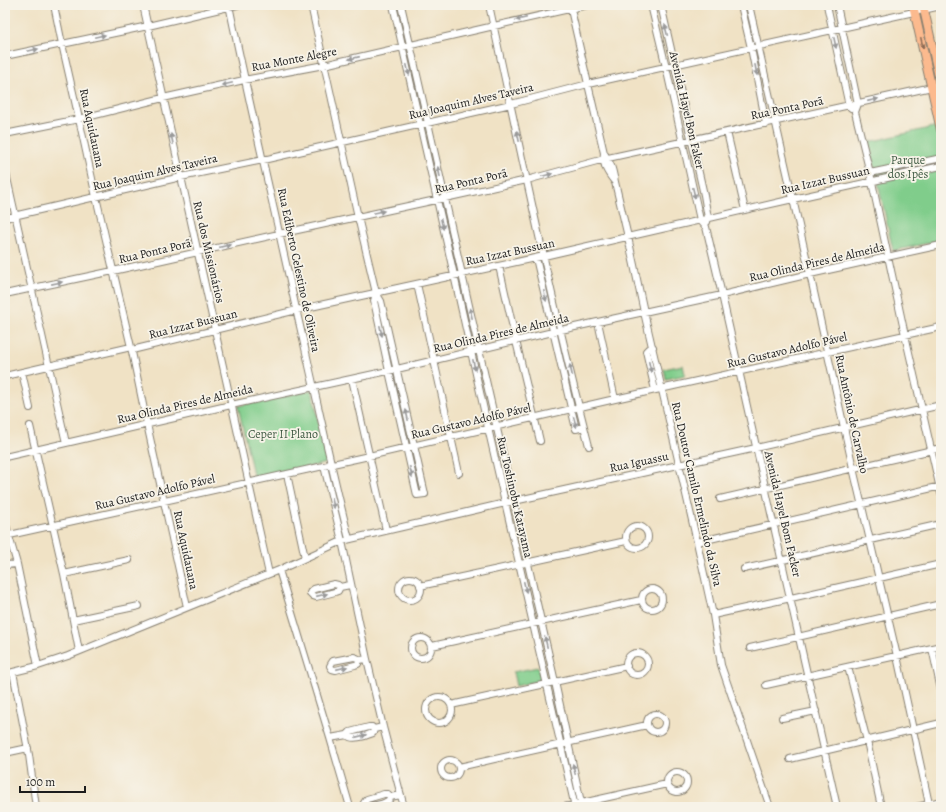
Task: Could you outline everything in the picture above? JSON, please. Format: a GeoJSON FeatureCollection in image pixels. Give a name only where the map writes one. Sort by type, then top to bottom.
{"type":"FeatureCollection","features":[{"type":"Feature","properties":{"kind":"main road"},"geometry":{"type":"LineString","coordinates":[[923,7],[941,85]]}},
{"type":"Feature","properties":{"kind":"main road"},"geometry":{"type":"LineString","coordinates":[[914,8],[941,130]]}},
{"type":"Feature","properties":{"kind":"street","name":"Rua Aquidauana"},"geometry":{"type":"LineString","coordinates":[[54,5],[96,197],[132,349],[187,607]]}},
{"type":"Feature","properties":{"kind":"street","name":"Rua dos Missionários"},"geometry":{"type":"LineString","coordinates":[[143,5],[269,574]]}},
{"type":"Feature","properties":{"kind":"street"},"geometry":{"type":"LineString","coordinates":[[5,56],[148,26],[237,5]]}},
{"type":"Feature","properties":{"kind":"street"},"geometry":{"type":"LineString","coordinates":[[311,5],[358,217],[376,293],[381,300],[425,494],[417,495],[374,301],[376,293]]}},
{"type":"Feature","properties":{"kind":"street","name":"Rua Toshinobu Katayama"},"geometry":{"type":"LineString","coordinates":[[393,5],[496,465],[561,745],[578,805]]}},
{"type":"Feature","properties":{"kind":"street","name":"Rua Toshinobu Katayama"},"geometry":{"type":"LineString","coordinates":[[401,5],[555,682],[568,743],[578,805]]}},
{"type":"Feature","properties":{"kind":"street"},"geometry":{"type":"LineString","coordinates":[[489,5],[544,256],[589,446]]}},
{"type":"Feature","properties":{"kind":"street","name":"Rua Monte Alegre"},"geometry":{"type":"LineString","coordinates":[[5,134],[79,119],[244,80],[324,65],[571,7],[587,5]]}},
{"type":"Feature","properties":{"kind":"street","name":"Avenida Hayel Bon Faker"},"geometry":{"type":"LineString","coordinates":[[651,5],[700,220]]}},
{"type":"Feature","properties":{"kind":"street"},"geometry":{"type":"LineString","coordinates":[[660,5],[692,140],[708,218]]}},
{"type":"Feature","properties":{"kind":"street"},"geometry":{"type":"LineString","coordinates":[[741,5],[766,124]]}},
{"type":"Feature","properties":{"kind":"street","name":"Rua Antônio de Carvalho"},"geometry":{"type":"LineString","coordinates":[[749,5],[861,504],[897,656],[929,804]]}},
{"type":"Feature","properties":{"kind":"street"},"geometry":{"type":"LineString","coordinates":[[697,542],[861,504],[941,489],[905,335],[872,181],[855,112],[849,106],[827,5]]}},
{"type":"Feature","properties":{"kind":"street"},"geometry":{"type":"LineString","coordinates":[[837,5],[858,104],[855,112]]}},
{"type":"Feature","properties":{"kind":"street","name":"Rua Ediberto Celestino de Oliveira"},"geometry":{"type":"LineString","coordinates":[[229,6],[244,80],[349,539]]}},
{"type":"Feature","properties":{"kind":"street","name":"Rua Joaquim Alves Taveira"},"geometry":{"type":"LineString","coordinates":[[5,218],[181,177],[420,125],[588,84],[842,28],[914,8],[941,6]]}},
{"type":"Feature","properties":{"kind":"street","name":"Rua Doutor Camilo Ermelindo da Silva"},"geometry":{"type":"LineString","coordinates":[[571,7],[608,172],[615,182],[653,347],[713,614],[720,665],[770,807]]}},
{"type":"Feature","properties":{"kind":"street","name":"Rua Ponta Porã"},"geometry":{"type":"LineString","coordinates":[[5,294],[527,180],[605,157],[692,140],[941,85]]}},
{"type":"Feature","properties":{"kind":"street"},"geometry":{"type":"LineString","coordinates":[[727,132],[745,210]]}},
{"type":"Feature","properties":{"kind":"street","name":"Rua Izzat Bussuan"},"geometry":{"type":"LineString","coordinates":[[870,173],[939,158]]}},
{"type":"Feature","properties":{"kind":"street","name":"Rua Izzat Bussuan"},"geometry":{"type":"LineString","coordinates":[[932,168],[934,162],[939,158]]}},
{"type":"Feature","properties":{"kind":"street","name":"Rua Izzat Bussuan"},"geometry":{"type":"LineString","coordinates":[[5,376],[132,349],[297,310],[536,258],[941,166]]}},
{"type":"Feature","properties":{"kind":"street"},"geometry":{"type":"LineString","coordinates":[[5,169],[66,443]]}},
{"type":"Feature","properties":{"kind":"street","name":"Rua Izzat Bussuan"},"geometry":{"type":"LineString","coordinates":[[883,171],[886,171],[892,176]]}},
{"type":"Feature","properties":{"kind":"street","name":"Avenida Hayel Bom Facker"},"geometry":{"type":"LineString","coordinates":[[708,218],[706,227],[740,372],[781,560],[800,637],[837,807]]}},
{"type":"Feature","properties":{"kind":"street","name":"Avenida Hayel Bom Facker"},"geometry":{"type":"LineString","coordinates":[[700,220],[706,227]]}},
{"type":"Feature","properties":{"kind":"street","name":"Rua Olinda Pires de Almeida"},"geometry":{"type":"LineString","coordinates":[[5,458],[147,424],[389,371],[561,330],[941,245]]}},
{"type":"Feature","properties":{"kind":"street"},"geometry":{"type":"LineString","coordinates":[[536,258],[576,429],[584,428]]}},
{"type":"Feature","properties":{"kind":"street"},"geometry":{"type":"LineString","coordinates":[[499,266],[540,441]]}},
{"type":"Feature","properties":{"kind":"street"},"geometry":{"type":"LineString","coordinates":[[417,284],[459,473]]}},
{"type":"Feature","properties":{"kind":"street"},"geometry":{"type":"LineString","coordinates":[[598,322],[615,399]]}},
{"type":"Feature","properties":{"kind":"street","name":"Rua Gustavo Adolfo Pável"},"geometry":{"type":"LineString","coordinates":[[7,536],[941,327]]}},
{"type":"Feature","properties":{"kind":"street"},"geometry":{"type":"LineString","coordinates":[[653,347],[648,349],[646,352],[655,390]]}},
{"type":"Feature","properties":{"kind":"street"},"geometry":{"type":"LineString","coordinates":[[22,372],[30,408]]}},
{"type":"Feature","properties":{"kind":"street"},"geometry":{"type":"LineString","coordinates":[[352,379],[386,530]]}},
{"type":"Feature","properties":{"kind":"street","name":"Rua Iguassu"},"geometry":{"type":"LineString","coordinates":[[5,674],[38,666],[68,656],[279,570],[342,541],[941,405]]}},
{"type":"Feature","properties":{"kind":"street"},"geometry":{"type":"LineString","coordinates":[[30,426],[64,574],[79,651]]}},
{"type":"Feature","properties":{"kind":"street"},"geometry":{"type":"LineString","coordinates":[[720,499],[941,448]]}},
{"type":"Feature","properties":{"kind":"street"},"geometry":{"type":"LineString","coordinates":[[496,465],[505,463]]}},
{"type":"Feature","properties":{"kind":"street"},"geometry":{"type":"LineString","coordinates":[[324,466],[342,541],[350,585],[367,659],[404,807]]}},
{"type":"Feature","properties":{"kind":"street"},"geometry":{"type":"LineString","coordinates":[[287,474],[305,558]]}},
{"type":"Feature","properties":{"kind":"street"},"geometry":{"type":"LineString","coordinates":[[5,522],[7,536],[17,564],[38,666]]}},
{"type":"Feature","properties":{"kind":"street"},"geometry":{"type":"LineString","coordinates":[[744,568],[941,524]]}},
{"type":"Feature","properties":{"kind":"street"},"geometry":{"type":"LineString","coordinates":[[420,586],[520,565],[626,540]]}},
{"type":"Feature","properties":{"kind":"street"},"geometry":{"type":"LineString","coordinates":[[64,574],[129,560]]}},
{"type":"Feature","properties":{"kind":"street"},"geometry":{"type":"LineString","coordinates":[[5,565],[17,564]]}},
{"type":"Feature","properties":{"kind":"street"},"geometry":{"type":"LineString","coordinates":[[713,614],[941,564]]}},
{"type":"Feature","properties":{"kind":"street"},"geometry":{"type":"LineString","coordinates":[[279,570],[350,807]]}},
{"type":"Feature","properties":{"kind":"street"},"geometry":{"type":"LineString","coordinates":[[340,588],[350,585]]}},
{"type":"Feature","properties":{"kind":"street"},"geometry":{"type":"LineString","coordinates":[[432,646],[642,600]]}},
{"type":"Feature","properties":{"kind":"street"},"geometry":{"type":"LineString","coordinates":[[750,648],[941,604]]}},
{"type":"Feature","properties":{"kind":"street"},"geometry":{"type":"LineString","coordinates":[[73,620],[139,606]]}},
{"type":"Feature","properties":{"kind":"street"},"geometry":{"type":"LineString","coordinates":[[766,685],[941,646]]}},
{"type":"Feature","properties":{"kind":"street"},"geometry":{"type":"LineString","coordinates":[[932,648],[941,690]]}},
{"type":"Feature","properties":{"kind":"street"},"geometry":{"type":"LineString","coordinates":[[360,660],[367,659]]}},
{"type":"Feature","properties":{"kind":"street"},"geometry":{"type":"LineString","coordinates":[[451,705],[626,666]]}},
{"type":"Feature","properties":{"kind":"street"},"geometry":{"type":"LineString","coordinates":[[848,667],[881,807]]}},
{"type":"Feature","properties":{"kind":"street"},"geometry":{"type":"LineString","coordinates":[[13,672],[28,748],[36,807]]}},
{"type":"Feature","properties":{"kind":"street"},"geometry":{"type":"LineString","coordinates":[[442,697],[451,705],[452,710],[449,718],[441,723],[432,722],[426,715],[428,703],[434,698],[442,697]]}},
{"type":"Feature","properties":{"kind":"street"},"geometry":{"type":"LineString","coordinates":[[782,718],[816,711]]}},
{"type":"Feature","properties":{"kind":"street"},"geometry":{"type":"LineString","coordinates":[[790,759],[941,723]]}},
{"type":"Feature","properties":{"kind":"street"},"geometry":{"type":"LineString","coordinates":[[459,767],[647,725]]}},
{"type":"Feature","properties":{"kind":"street"},"geometry":{"type":"LineString","coordinates":[[330,738],[369,727],[374,729],[383,727]]}},
{"type":"Feature","properties":{"kind":"street"},"geometry":{"type":"LineString","coordinates":[[5,753],[28,748]]}},
{"type":"Feature","properties":{"kind":"street"},"geometry":{"type":"LineString","coordinates":[[564,807],[667,784]]}},
{"type":"Feature","properties":{"kind":"street"},"geometry":{"type":"LineString","coordinates":[[390,797],[401,795]]}},
{"type":"Feature","properties":{"kind":"street"},"geometry":{"type":"LineString","coordinates":[[917,807],[941,801]]}},
{"type":"Feature","properties":{"kind":"green space","name":"Parque dos Ipês"},"geometry":{"type":"Polygon","coordinates":[[[938,126],[941,140],[941,240],[893,251],[869,142],[938,126]]]}},
{"type":"Feature","properties":{"kind":"green space"},"geometry":{"type":"Polygon","coordinates":[[[683,365],[685,375],[666,379],[664,369],[683,365]]]}},
{"type":"Feature","properties":{"kind":"green space","name":"Ceper II Plano"},"geometry":{"type":"Polygon","coordinates":[[[312,390],[327,463],[254,479],[238,406],[312,390]]]}},
{"type":"Feature","properties":{"kind":"green space"},"geometry":{"type":"Polygon","coordinates":[[[538,667],[541,680],[516,686],[513,672],[538,667]]]}}]}
